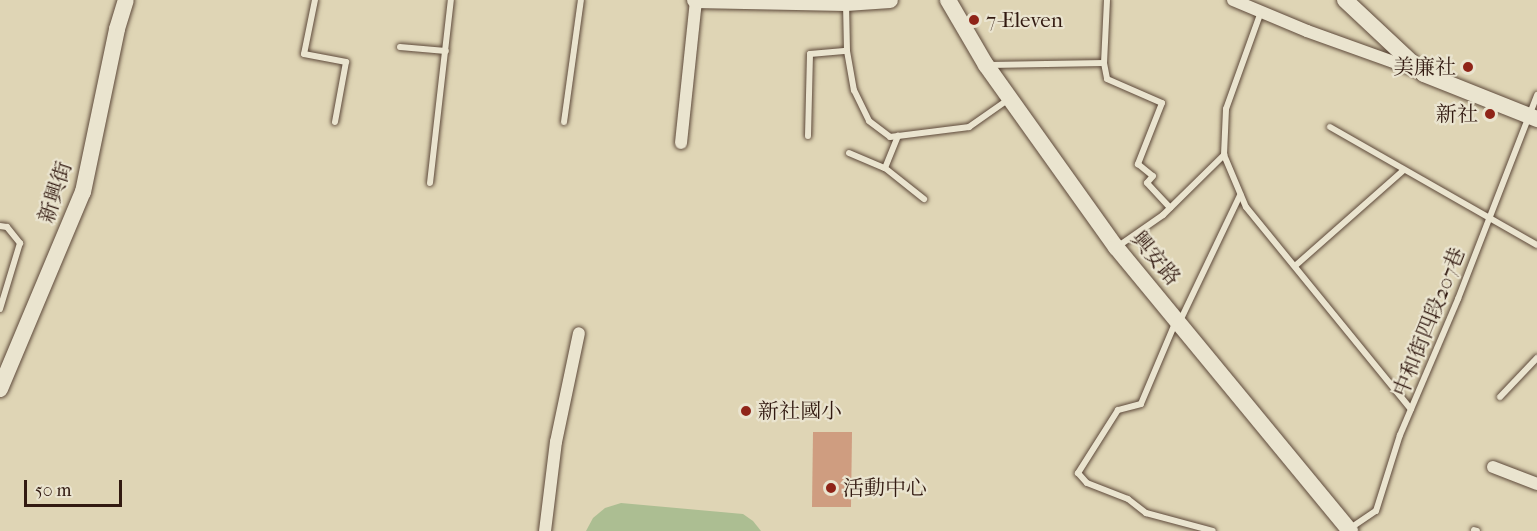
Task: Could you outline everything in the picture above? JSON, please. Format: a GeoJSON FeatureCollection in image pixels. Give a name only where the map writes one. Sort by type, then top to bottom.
{"type":"FeatureCollection","features":[{"type":"Feature","properties":{"kind":"street","name":"新興街"},"geometry":{"type":"LineString","coordinates":[[0,389],[82,192],[117,29],[126,0]]}},
{"type":"Feature","properties":{"kind":"street"},"geometry":{"type":"LineString","coordinates":[[681,143],[695,0],[846,3],[890,0]]}},
{"type":"Feature","properties":{"kind":"street","name":"興安路"},"geometry":{"type":"LineString","coordinates":[[948,0],[986,65],[1116,247],[1348,530]]}},
{"type":"Feature","properties":{"kind":"street"},"geometry":{"type":"LineString","coordinates":[[1233,0],[1532,117]]}},
{"type":"Feature","properties":{"kind":"street"},"geometry":{"type":"LineString","coordinates":[[1345,0],[1424,74]]}},
{"type":"Feature","properties":{"kind":"street"},"geometry":{"type":"LineString","coordinates":[[546,531],[556,442],[579,333]]}},
{"type":"Feature","properties":{"kind":"street"},"geometry":{"type":"LineString","coordinates":[[1493,467],[1537,484]]}},
{"type":"Feature","properties":{"kind":"lane"},"geometry":{"type":"LineString","coordinates":[[315,0],[304,54],[346,62],[335,122]]}},
{"type":"Feature","properties":{"kind":"lane"},"geometry":{"type":"LineString","coordinates":[[430,183],[451,0]]}},
{"type":"Feature","properties":{"kind":"lane"},"geometry":{"type":"LineString","coordinates":[[564,122],[581,0]]}},
{"type":"Feature","properties":{"kind":"lane"},"geometry":{"type":"LineString","coordinates":[[1107,0],[1104,63],[1107,79],[1162,103],[1138,164],[1153,176],[1147,183],[1170,208]]}},
{"type":"Feature","properties":{"kind":"lane"},"geometry":{"type":"LineString","coordinates":[[846,3],[847,51],[854,90],[869,121],[890,137],[969,127],[1010,99]]}},
{"type":"Feature","properties":{"kind":"lane"},"geometry":{"type":"LineString","coordinates":[[1261,12],[1226,109],[1224,155],[1246,207],[1411,409]]}},
{"type":"Feature","properties":{"kind":"lane"},"geometry":{"type":"LineString","coordinates":[[400,47],[446,51]]}},
{"type":"Feature","properties":{"kind":"lane"},"geometry":{"type":"LineString","coordinates":[[808,136],[810,54],[847,51]]}},
{"type":"Feature","properties":{"kind":"lane"},"geometry":{"type":"LineString","coordinates":[[986,65],[1104,63]]}},
{"type":"Feature","properties":{"kind":"lane","name":"中和街四段207巷"},"geometry":{"type":"LineString","coordinates":[[1348,530],[1376,511],[1411,409],[1488,218],[1532,117],[1537,95]]}},
{"type":"Feature","properties":{"kind":"lane"},"geometry":{"type":"LineString","coordinates":[[1330,127],[1537,245]]}},
{"type":"Feature","properties":{"kind":"lane"},"geometry":{"type":"LineString","coordinates":[[885,168],[898,136]]}},
{"type":"Feature","properties":{"kind":"lane"},"geometry":{"type":"LineString","coordinates":[[849,153],[885,168],[924,199]]}},
{"type":"Feature","properties":{"kind":"lane"},"geometry":{"type":"LineString","coordinates":[[1116,247],[1170,208],[1224,155]]}},
{"type":"Feature","properties":{"kind":"lane"},"geometry":{"type":"LineString","coordinates":[[1295,266],[1404,170]]}},
{"type":"Feature","properties":{"kind":"lane"},"geometry":{"type":"LineString","coordinates":[[1213,531],[1146,513],[1128,499],[1087,483],[1078,473],[1118,410],[1141,404],[1178,320],[1240,195]]}},
{"type":"Feature","properties":{"kind":"lane"},"geometry":{"type":"LineString","coordinates":[[0,226],[7,227],[20,243],[0,309]]}},
{"type":"Feature","properties":{"kind":"lane"},"geometry":{"type":"LineString","coordinates":[[1500,397],[1537,358]]}},
{"type":"Feature","properties":{"kind":"green space"},"geometry":{"type":"Polygon","coordinates":[[[621,503],[743,514],[761,531],[586,531],[593,518],[605,508],[621,503]]]}},
{"type":"Feature","properties":{"kind":"building","name":"活動中心"},"geometry":{"type":"Polygon","coordinates":[[[813,432],[852,432],[851,507],[812,507],[813,432]]]}},
{"type":"Feature","properties":{"kind":"place","name":"7-Eleven"},"geometry":{"type":"Point","coordinates":[974,20]}},
{"type":"Feature","properties":{"kind":"place","name":"美廉社"},"geometry":{"type":"Point","coordinates":[1468,67]}},
{"type":"Feature","properties":{"kind":"place","name":"新社"},"geometry":{"type":"Point","coordinates":[1490,114]}},
{"type":"Feature","properties":{"kind":"place","name":"新社國小"},"geometry":{"type":"Point","coordinates":[746,411]}},
{"type":"Feature","properties":{"kind":"place","name":"活動中心"},"geometry":{"type":"Point","coordinates":[831,488]}}]}
